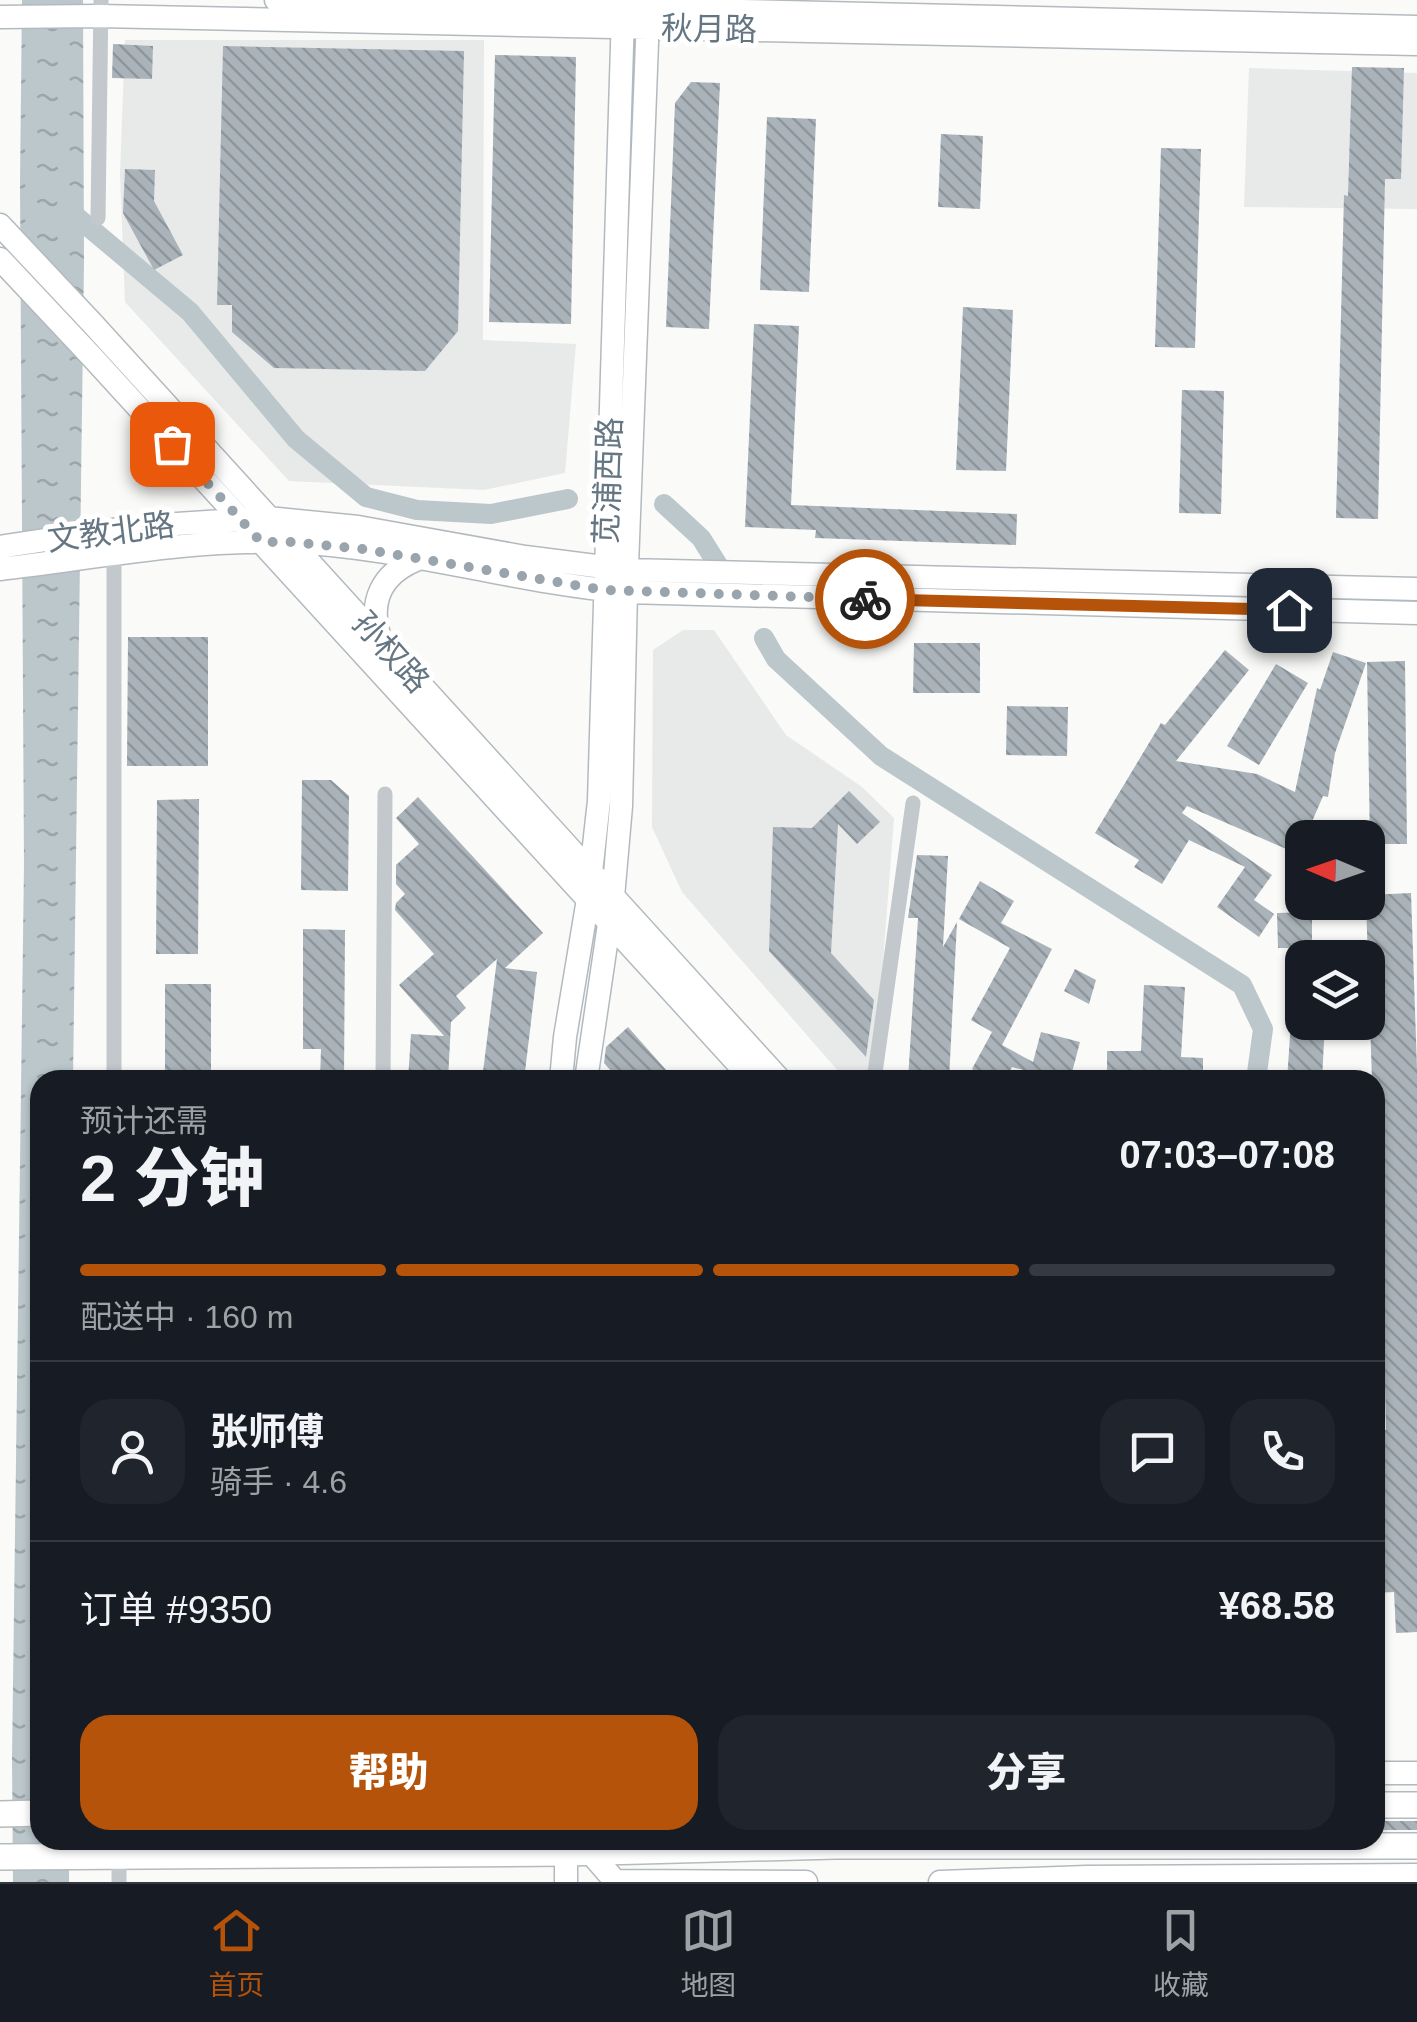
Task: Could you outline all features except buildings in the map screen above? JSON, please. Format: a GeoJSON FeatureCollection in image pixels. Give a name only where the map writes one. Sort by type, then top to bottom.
{"type":"FeatureCollection","features":[{"type":"Feature","properties":{"kind":"main road"},"geometry":{"type":"LineString","coordinates":[[1385,1805],[1417,1804]]}},
{"type":"Feature","properties":{"kind":"main road"},"geometry":{"type":"LineString","coordinates":[[2,1814],[30,1813]]}},
{"type":"Feature","properties":{"kind":"main road"},"geometry":{"type":"LineString","coordinates":[[1385,1846],[1417,1846]]}},
{"type":"Feature","properties":{"kind":"main road"},"geometry":{"type":"LineString","coordinates":[[2,1857],[90,1856],[119,1869],[498,1850]]}},
{"type":"Feature","properties":{"kind":"street","name":"秋月路"},"geometry":{"type":"LineString","coordinates":[[276,0],[623,12]]}},
{"type":"Feature","properties":{"kind":"street","name":"秋月路"},"geometry":{"type":"LineString","coordinates":[[0,16],[100,11],[648,12],[1417,26]]}},
{"type":"Feature","properties":{"kind":"street"},"geometry":{"type":"LineString","coordinates":[[98,218],[100,11]]}},
{"type":"Feature","properties":{"kind":"street","name":"苋浦西路"},"geometry":{"type":"LineString","coordinates":[[587,1070],[613,897],[621,806],[615,580],[623,12]]}},
{"type":"Feature","properties":{"kind":"street","name":"秋月路"},"geometry":{"type":"LineString","coordinates":[[648,12],[1417,44]]}},
{"type":"Feature","properties":{"kind":"street","name":"苋浦西路"},"geometry":{"type":"LineString","coordinates":[[562,1070],[599,800],[648,12]]}},
{"type":"Feature","properties":{"kind":"street","name":"孙权路"},"geometry":{"type":"LineString","coordinates":[[4,230],[771,1070]]}},
{"type":"Feature","properties":{"kind":"street","name":"孙权路"},"geometry":{"type":"LineString","coordinates":[[3,263],[744,1070]]}},
{"type":"Feature","properties":{"kind":"street","name":"文教北路"},"geometry":{"type":"LineString","coordinates":[[5,557],[97,530],[268,518],[358,527],[615,580]]}},
{"type":"Feature","properties":{"kind":"street","name":"文教北路"},"geometry":{"type":"LineString","coordinates":[[5,557],[290,542],[615,580],[1417,613]]}},
{"type":"Feature","properties":{"kind":"street"},"geometry":{"type":"LineString","coordinates":[[105,554],[114,1070]]}},
{"type":"Feature","properties":{"kind":"street"},"geometry":{"type":"LineString","coordinates":[[381,641],[374,620],[376,599],[400,566],[418,559]]}},
{"type":"Feature","properties":{"kind":"street","name":"文教北路"},"geometry":{"type":"LineString","coordinates":[[778,585],[1417,589]]}},
{"type":"Feature","properties":{"kind":"street"},"geometry":{"type":"LineString","coordinates":[[383,1070],[385,794]]}},
{"type":"Feature","properties":{"kind":"street"},"geometry":{"type":"LineString","coordinates":[[875,1070],[913,803]]}},
{"type":"Feature","properties":{"kind":"street"},"geometry":{"type":"LineString","coordinates":[[1385,1774],[1417,1773]]}},
{"type":"Feature","properties":{"kind":"street"},"geometry":{"type":"LineString","coordinates":[[566,1882],[577,1850]]}},
{"type":"Feature","properties":{"kind":"street"},"geometry":{"type":"LineString","coordinates":[[579,1850],[590,1882]]}},
{"type":"Feature","properties":{"kind":"street"},"geometry":{"type":"LineString","coordinates":[[582,1850],[615,1881],[806,1882]]}},
{"type":"Feature","properties":{"kind":"street"},"geometry":{"type":"LineString","coordinates":[[940,1882],[1417,1874]]}},
{"type":"Feature","properties":{"kind":"shaded area"},"geometry":{"type":"Polygon","coordinates":[[[125,40],[484,40],[483,340],[576,344],[565,473],[484,490],[289,481],[125,302],[120,174],[125,40]]]}},
{"type":"Feature","properties":{"kind":"shaded area"},"geometry":{"type":"Polygon","coordinates":[[[1249,68],[1417,73],[1417,209],[1244,207],[1249,68]]]}},
{"type":"Feature","properties":{"kind":"shaded area"},"geometry":{"type":"Polygon","coordinates":[[[683,630],[714,630],[786,735],[862,787],[894,818],[875,1070],[837,1070],[682,892],[652,827],[653,650],[683,630]]]}},
{"type":"Feature","properties":{"kind":"water"},"geometry":{"type":"Polygon","coordinates":[[[22,0],[83,0],[84,261],[73,1070],[30,1070],[30,1850],[69,1850],[69,1882],[13,1882],[24,865],[22,0]]]}},
{"type":"Feature","properties":{"kind":"waterway"},"geometry":{"type":"LineString","coordinates":[[66,208],[190,312],[296,439],[366,497],[417,510],[491,514],[568,499]]}},
{"type":"Feature","properties":{"kind":"waterway"},"geometry":{"type":"LineString","coordinates":[[664,504],[701,538],[718,565]]}},
{"type":"Feature","properties":{"kind":"waterway"},"geometry":{"type":"LineString","coordinates":[[764,638],[776,659],[881,756],[1242,985],[1263,1029],[1257,1070]]}},
{"type":"Feature","properties":{"kind":"way so far"},"geometry":{"type":"LineString","coordinates":[[172,444],[261,542],[362,549],[604,590],[865,599]]}},
{"type":"Feature","properties":{"kind":"route"},"geometry":{"type":"LineString","coordinates":[[865,599],[1289,610]]}}]}
